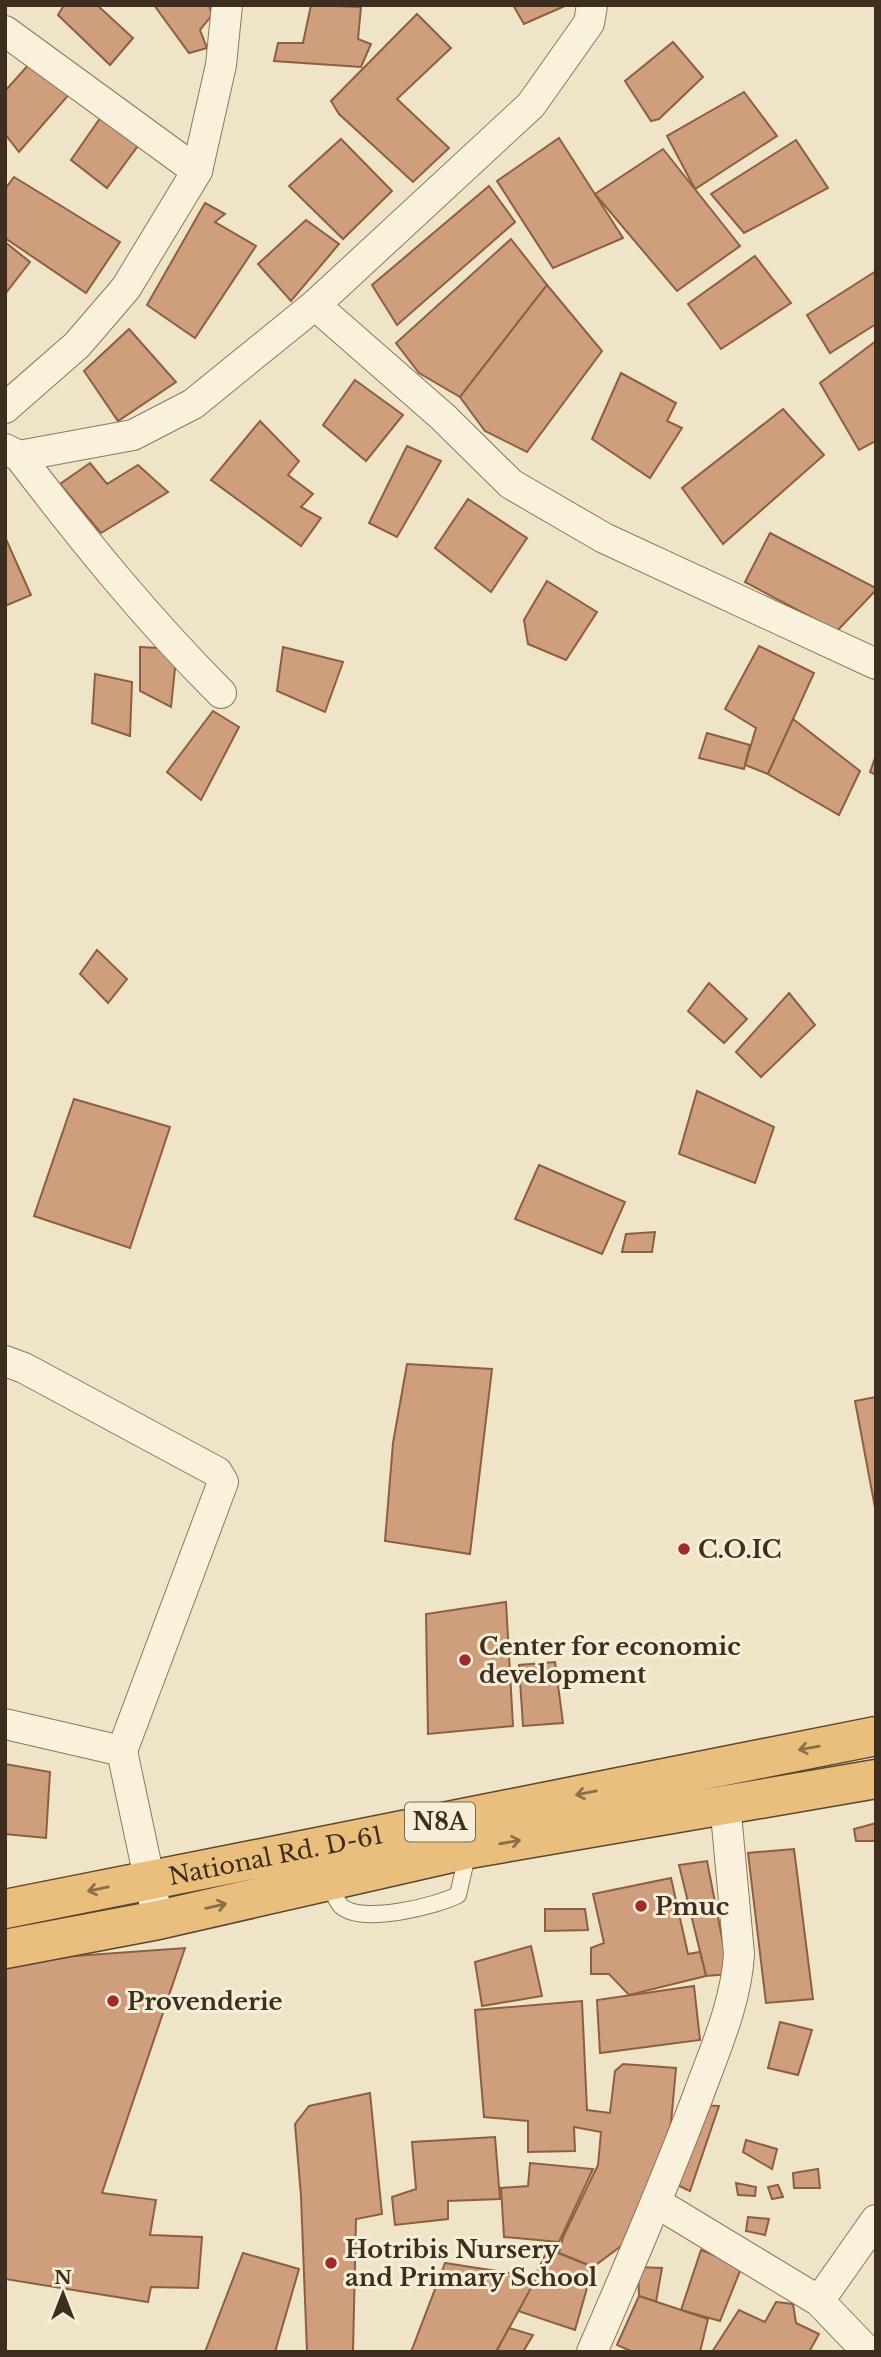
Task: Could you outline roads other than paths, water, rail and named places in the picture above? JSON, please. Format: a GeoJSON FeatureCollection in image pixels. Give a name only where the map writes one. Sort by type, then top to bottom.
{"type":"FeatureCollection","features":[{"type":"Feature","properties":{"kind":"highway","name":"National Rd. D-61"},"geometry":{"type":"LineString","coordinates":[[5,1909],[876,1736]]}},
{"type":"Feature","properties":{"kind":"highway","name":"National Rd. D-61"},"geometry":{"type":"LineString","coordinates":[[5,1949],[158,1920],[469,1849],[876,1779]]}},
{"type":"Feature","properties":{"kind":"street"},"geometry":{"type":"LineString","coordinates":[[5,408],[76,345],[127,288],[197,171],[221,65],[227,5]]}},
{"type":"Feature","properties":{"kind":"street"},"geometry":{"type":"LineString","coordinates":[[12,452],[133,435],[193,404],[315,304],[531,105],[589,23],[592,5]]}},
{"type":"Feature","properties":{"kind":"street"},"geometry":{"type":"LineString","coordinates":[[5,31],[197,171]]}},
{"type":"Feature","properties":{"kind":"street"},"geometry":{"type":"LineString","coordinates":[[315,304],[443,417],[511,484],[604,538],[876,664]]}},
{"type":"Feature","properties":{"kind":"street"},"geometry":{"type":"LineString","coordinates":[[12,452],[97,558],[165,636],[221,693]]}},
{"type":"Feature","properties":{"kind":"street"},"geometry":{"type":"LineString","coordinates":[[5,1361],[217,1472],[223,1482],[122,1751],[158,1920]]}},
{"type":"Feature","properties":{"kind":"street"},"geometry":{"type":"LineString","coordinates":[[5,1724],[122,1751]]}},
{"type":"Feature","properties":{"kind":"street"},"geometry":{"type":"LineString","coordinates":[[592,2352],[657,2203],[729,2012],[737,1978],[739,1954],[725,1803]]}},
{"type":"Feature","properties":{"kind":"street"},"geometry":{"type":"LineString","coordinates":[[657,2203],[819,2301],[868,2352]]}},
{"type":"Feature","properties":{"kind":"street"},"geometry":{"type":"LineString","coordinates":[[819,2301],[876,2220]]}},
{"type":"Feature","properties":{"kind":"place","name":"C.O.IC"},"geometry":{"type":"Point","coordinates":[684,1549]}},
{"type":"Feature","properties":{"kind":"place","name":"Center for economic development"},"geometry":{"type":"Point","coordinates":[465,1660]}},
{"type":"Feature","properties":{"kind":"place","name":"Pmuc"},"geometry":{"type":"Point","coordinates":[641,1906]}},
{"type":"Feature","properties":{"kind":"place","name":"Provenderie"},"geometry":{"type":"Point","coordinates":[113,2001]}},
{"type":"Feature","properties":{"kind":"place","name":"Hotribis Nursery and Primary School"},"geometry":{"type":"Point","coordinates":[331,2263]}}]}
